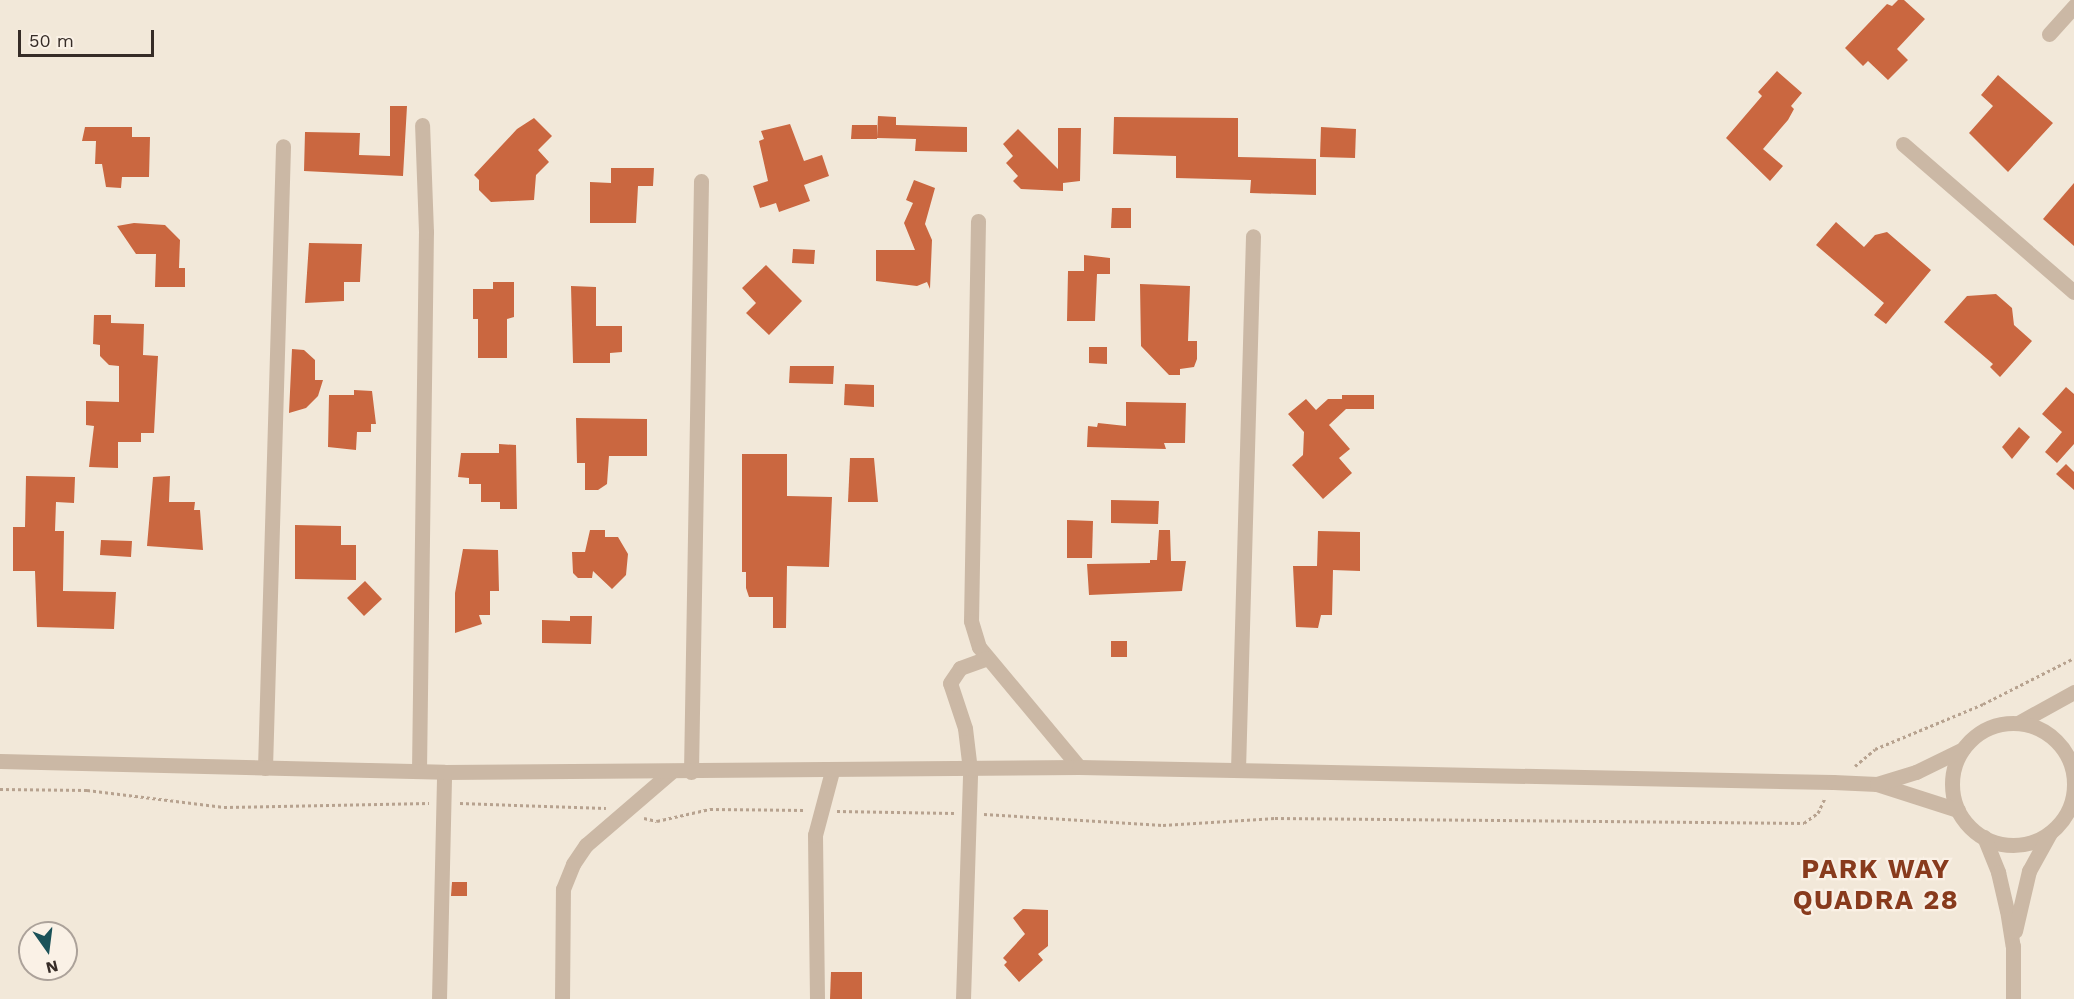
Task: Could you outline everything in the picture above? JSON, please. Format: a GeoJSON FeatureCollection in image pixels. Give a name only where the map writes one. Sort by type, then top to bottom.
{"type":"FeatureCollection","features":[{"type":"Feature","properties":{"kind":"street"},"geometry":{"type":"LineString","coordinates":[[2049,34],[2074,6]]}},
{"type":"Feature","properties":{"kind":"street"},"geometry":{"type":"LineString","coordinates":[[419,771],[426,232],[422,125]]}},
{"type":"Feature","properties":{"kind":"street"},"geometry":{"type":"LineString","coordinates":[[1903,144],[2074,292]]}},
{"type":"Feature","properties":{"kind":"street"},"geometry":{"type":"LineString","coordinates":[[265,768],[283,146]]}},
{"type":"Feature","properties":{"kind":"street"},"geometry":{"type":"LineString","coordinates":[[691,772],[701,181]]}},
{"type":"Feature","properties":{"kind":"street"},"geometry":{"type":"LineString","coordinates":[[978,221],[971,621],[974,636],[987,658],[1079,767]]}},
{"type":"Feature","properties":{"kind":"street"},"geometry":{"type":"LineString","coordinates":[[1238,770],[1253,236]]}},
{"type":"Feature","properties":{"kind":"street"},"geometry":{"type":"LineString","coordinates":[[963,999],[966,813],[970,770],[964,728],[950,683],[960,668],[987,658]]}},
{"type":"Feature","properties":{"kind":"street"},"geometry":{"type":"LineString","coordinates":[[1877,784],[1916,772],[1963,749],[1981,732],[2018,723],[2074,692]]}},
{"type":"Feature","properties":{"kind":"street"},"geometry":{"type":"LineString","coordinates":[[2018,723],[2052,737],[2072,768]]}},
{"type":"Feature","properties":{"kind":"street"},"geometry":{"type":"LineString","coordinates":[[2013,946],[2029,871],[2050,831],[2069,807],[2074,742]]}},
{"type":"Feature","properties":{"kind":"street"},"geometry":{"type":"LineString","coordinates":[[1958,810],[1952,779],[1963,749]]}},
{"type":"Feature","properties":{"kind":"street"},"geometry":{"type":"LineString","coordinates":[[0,761],[444,772],[970,770],[1079,767],[1877,784],[1958,810],[1984,837],[2003,886],[2013,946],[2013,999]]}},
{"type":"Feature","properties":{"kind":"street"},"geometry":{"type":"LineString","coordinates":[[817,999],[815,835],[819,811],[832,771]]}},
{"type":"Feature","properties":{"kind":"street"},"geometry":{"type":"LineString","coordinates":[[439,999],[444,772]]}},
{"type":"Feature","properties":{"kind":"street"},"geometry":{"type":"LineString","coordinates":[[562,999],[563,889],[586,845],[671,772]]}},
{"type":"Feature","properties":{"kind":"street"},"geometry":{"type":"LineString","coordinates":[[1984,837],[2021,844],[2050,831]]}},
{"type":"Feature","properties":{"kind":"path"},"geometry":{"type":"LineString","coordinates":[[0,789],[87,790],[224,807],[444,803],[602,807],[657,821],[710,809],[966,813],[1163,825],[1275,818],[1804,824],[1818,813],[1833,782],[1875,749],[1983,704],[2074,658]]}},
{"type":"Feature","properties":{"kind":"building"},"geometry":{"type":"Polygon","coordinates":[[[1898,0],[1904,0],[1925,19],[1897,49],[1908,60],[1888,80],[1868,61],[1863,66],[1845,48],[1887,4],[1892,6],[1898,0]]]}},
{"type":"Feature","properties":{"kind":"building"},"geometry":{"type":"Polygon","coordinates":[[[1777,71],[1802,93],[1791,106],[1794,109],[1788,120],[1763,149],[1783,166],[1770,181],[1726,138],[1762,96],[1758,92],[1777,71]]]}},
{"type":"Feature","properties":{"kind":"building"},"geometry":{"type":"Polygon","coordinates":[[[1998,75],[2053,123],[2008,172],[1969,133],[1993,106],[1981,95],[1998,75]]]}},
{"type":"Feature","properties":{"kind":"building"},"geometry":{"type":"Polygon","coordinates":[[[390,106],[407,106],[403,176],[304,171],[305,132],[360,133],[359,155],[390,156],[390,106]]]}},
{"type":"Feature","properties":{"kind":"building"},"geometry":{"type":"Polygon","coordinates":[[[878,116],[896,117],[896,125],[967,127],[967,152],[915,151],[916,139],[877,138],[878,116]]]}},
{"type":"Feature","properties":{"kind":"building"},"geometry":{"type":"Polygon","coordinates":[[[1114,117],[1238,118],[1238,157],[1316,159],[1316,195],[1250,193],[1251,180],[1176,178],[1176,156],[1113,154],[1114,117]]]}},
{"type":"Feature","properties":{"kind":"building"},"geometry":{"type":"Polygon","coordinates":[[[534,118],[552,136],[538,150],[549,162],[536,175],[534,200],[491,202],[479,190],[479,180],[474,175],[517,129],[534,118]]]}},
{"type":"Feature","properties":{"kind":"building"},"geometry":{"type":"Polygon","coordinates":[[[790,124],[804,161],[822,155],[829,176],[804,185],[810,201],[779,212],[776,203],[760,208],[753,186],[768,181],[759,141],[764,139],[761,131],[790,124]]]}},
{"type":"Feature","properties":{"kind":"building"},"geometry":{"type":"Polygon","coordinates":[[[852,125],[877,125],[877,139],[851,139],[852,125]]]}},
{"type":"Feature","properties":{"kind":"building"},"geometry":{"type":"Polygon","coordinates":[[[85,127],[132,127],[132,137],[150,137],[149,177],[122,177],[121,188],[106,187],[102,164],[95,164],[96,141],[82,141],[85,127]]]}},
{"type":"Feature","properties":{"kind":"building"},"geometry":{"type":"Polygon","coordinates":[[[1321,127],[1356,129],[1355,158],[1320,157],[1321,127]]]}},
{"type":"Feature","properties":{"kind":"building"},"geometry":{"type":"Polygon","coordinates":[[[1058,128],[1081,128],[1080,181],[1063,183],[1063,191],[1021,189],[1013,181],[1018,176],[1006,163],[1013,156],[1003,144],[1018,129],[1058,169],[1058,128]]]}},
{"type":"Feature","properties":{"kind":"building"},"geometry":{"type":"Polygon","coordinates":[[[611,168],[654,168],[653,186],[638,186],[636,223],[590,223],[590,182],[611,183],[611,168]]]}},
{"type":"Feature","properties":{"kind":"building"},"geometry":{"type":"Polygon","coordinates":[[[914,180],[935,188],[925,224],[932,240],[930,289],[927,282],[917,286],[876,281],[876,250],[915,250],[904,223],[913,203],[906,200],[914,180]]]}},
{"type":"Feature","properties":{"kind":"building"},"geometry":{"type":"Polygon","coordinates":[[[2074,183],[2074,246],[2043,219],[2074,183]]]}},
{"type":"Feature","properties":{"kind":"building"},"geometry":{"type":"Polygon","coordinates":[[[1112,208],[1131,208],[1131,228],[1111,228],[1112,208]]]}},
{"type":"Feature","properties":{"kind":"building"},"geometry":{"type":"Polygon","coordinates":[[[1836,222],[1864,247],[1875,235],[1887,232],[1931,270],[1886,324],[1874,315],[1884,303],[1816,245],[1836,222]]]}},
{"type":"Feature","properties":{"kind":"building"},"geometry":{"type":"Polygon","coordinates":[[[134,223],[165,225],[180,240],[179,268],[185,268],[185,287],[155,287],[156,254],[136,254],[117,226],[134,223]]]}},
{"type":"Feature","properties":{"kind":"building"},"geometry":{"type":"Polygon","coordinates":[[[309,243],[362,244],[360,282],[344,282],[344,301],[305,303],[309,243]]]}},
{"type":"Feature","properties":{"kind":"building"},"geometry":{"type":"Polygon","coordinates":[[[793,249],[815,250],[814,264],[792,263],[793,249]]]}},
{"type":"Feature","properties":{"kind":"building"},"geometry":{"type":"Polygon","coordinates":[[[1084,255],[1110,258],[1110,274],[1097,274],[1095,321],[1067,321],[1068,271],[1084,271],[1084,255]]]}},
{"type":"Feature","properties":{"kind":"building"},"geometry":{"type":"Polygon","coordinates":[[[766,265],[802,301],[769,335],[746,313],[756,303],[742,288],[766,265]]]}},
{"type":"Feature","properties":{"kind":"building"},"geometry":{"type":"Polygon","coordinates":[[[493,282],[514,282],[514,317],[507,319],[507,358],[478,358],[478,319],[473,319],[473,289],[493,289],[493,282]]]}},
{"type":"Feature","properties":{"kind":"building"},"geometry":{"type":"Polygon","coordinates":[[[1140,284],[1190,286],[1188,341],[1197,341],[1197,359],[1194,367],[1180,369],[1180,375],[1169,375],[1141,346],[1140,284]]]}},
{"type":"Feature","properties":{"kind":"building"},"geometry":{"type":"Polygon","coordinates":[[[571,286],[596,287],[596,326],[622,326],[622,352],[610,353],[610,363],[573,363],[571,286]]]}},
{"type":"Feature","properties":{"kind":"building"},"geometry":{"type":"Polygon","coordinates":[[[1996,294],[2012,308],[2014,325],[2032,341],[2000,377],[1990,367],[1993,364],[1944,322],[1967,296],[1996,294]]]}},
{"type":"Feature","properties":{"kind":"building"},"geometry":{"type":"Polygon","coordinates":[[[94,315],[111,315],[111,323],[144,324],[143,355],[158,356],[154,433],[141,433],[141,442],[118,442],[118,468],[89,467],[94,426],[86,425],[86,401],[119,402],[119,366],[109,365],[100,356],[100,345],[93,344],[94,315]]]}},
{"type":"Feature","properties":{"kind":"building"},"geometry":{"type":"Polygon","coordinates":[[[1089,347],[1107,347],[1107,364],[1089,363],[1089,347]]]}},
{"type":"Feature","properties":{"kind":"building"},"geometry":{"type":"Polygon","coordinates":[[[292,349],[304,350],[315,360],[315,380],[323,380],[318,396],[306,408],[289,413],[292,349]]]}},
{"type":"Feature","properties":{"kind":"building"},"geometry":{"type":"Polygon","coordinates":[[[790,366],[834,366],[833,384],[789,383],[790,366]]]}},
{"type":"Feature","properties":{"kind":"building"},"geometry":{"type":"Polygon","coordinates":[[[845,384],[874,385],[874,407],[844,405],[845,384]]]}},
{"type":"Feature","properties":{"kind":"building"},"geometry":{"type":"Polygon","coordinates":[[[2066,387],[2074,394],[2074,444],[2057,463],[2045,452],[2062,432],[2042,414],[2066,387]]]}},
{"type":"Feature","properties":{"kind":"building"},"geometry":{"type":"Polygon","coordinates":[[[354,390],[372,391],[376,424],[371,424],[371,432],[357,432],[356,450],[328,447],[329,395],[354,395],[354,390]]]}},
{"type":"Feature","properties":{"kind":"building"},"geometry":{"type":"Polygon","coordinates":[[[1342,395],[1374,395],[1374,409],[1346,409],[1329,425],[1350,449],[1339,458],[1352,473],[1323,499],[1292,465],[1303,455],[1304,432],[1288,414],[1306,399],[1316,410],[1328,399],[1342,399],[1342,395]]]}},
{"type":"Feature","properties":{"kind":"building"},"geometry":{"type":"Polygon","coordinates":[[[1126,402],[1186,403],[1185,443],[1164,443],[1166,449],[1087,447],[1088,426],[1097,427],[1098,423],[1126,426],[1126,402]]]}},
{"type":"Feature","properties":{"kind":"building"},"geometry":{"type":"Polygon","coordinates":[[[576,418],[647,419],[647,456],[609,456],[607,484],[598,490],[585,490],[585,463],[577,463],[576,418]]]}},
{"type":"Feature","properties":{"kind":"building"},"geometry":{"type":"Polygon","coordinates":[[[2019,427],[2030,437],[2012,459],[2002,447],[2019,427]]]}},
{"type":"Feature","properties":{"kind":"building"},"geometry":{"type":"Polygon","coordinates":[[[499,444],[516,445],[517,509],[500,509],[500,502],[481,502],[481,484],[469,484],[469,478],[458,477],[461,453],[499,453],[499,444]]]}},
{"type":"Feature","properties":{"kind":"building"},"geometry":{"type":"Polygon","coordinates":[[[742,454],[787,454],[787,496],[832,497],[829,567],[787,566],[786,628],[773,628],[773,597],[749,597],[746,588],[746,572],[742,572],[742,454]]]}},
{"type":"Feature","properties":{"kind":"building"},"geometry":{"type":"Polygon","coordinates":[[[850,458],[874,458],[878,502],[848,502],[850,458]]]}},
{"type":"Feature","properties":{"kind":"building"},"geometry":{"type":"Polygon","coordinates":[[[2066,464],[2074,472],[2074,490],[2056,474],[2066,464]]]}},
{"type":"Feature","properties":{"kind":"building"},"geometry":{"type":"Polygon","coordinates":[[[26,476],[75,477],[74,503],[56,502],[55,531],[64,531],[63,591],[116,592],[114,629],[37,627],[35,571],[13,571],[13,527],[25,527],[26,476]]]}},
{"type":"Feature","properties":{"kind":"building"},"geometry":{"type":"Polygon","coordinates":[[[170,476],[169,502],[195,502],[194,510],[200,510],[203,550],[147,546],[153,477],[170,476]]]}},
{"type":"Feature","properties":{"kind":"building"},"geometry":{"type":"Polygon","coordinates":[[[1111,500],[1159,501],[1158,524],[1111,523],[1111,500]]]}},
{"type":"Feature","properties":{"kind":"building"},"geometry":{"type":"Polygon","coordinates":[[[1067,520],[1093,521],[1092,558],[1067,558],[1067,520]]]}},
{"type":"Feature","properties":{"kind":"building"},"geometry":{"type":"Polygon","coordinates":[[[295,525],[341,526],[341,545],[356,545],[356,580],[295,579],[295,525]]]}},
{"type":"Feature","properties":{"kind":"building"},"geometry":{"type":"Polygon","coordinates":[[[590,530],[605,530],[605,537],[618,537],[628,554],[626,575],[612,589],[593,571],[592,578],[578,578],[573,573],[572,552],[585,552],[590,530]]]}},
{"type":"Feature","properties":{"kind":"building"},"geometry":{"type":"Polygon","coordinates":[[[1159,530],[1170,530],[1171,561],[1186,561],[1182,591],[1089,595],[1087,564],[1150,563],[1150,560],[1157,560],[1159,530]]]}},
{"type":"Feature","properties":{"kind":"building"},"geometry":{"type":"Polygon","coordinates":[[[1318,531],[1360,532],[1360,571],[1333,570],[1332,615],[1321,615],[1318,628],[1296,627],[1293,566],[1317,566],[1318,531]]]}},
{"type":"Feature","properties":{"kind":"building"},"geometry":{"type":"Polygon","coordinates":[[[101,540],[132,541],[131,557],[100,555],[101,540]]]}},
{"type":"Feature","properties":{"kind":"building"},"geometry":{"type":"Polygon","coordinates":[[[463,549],[498,550],[499,591],[490,591],[490,615],[479,615],[482,624],[455,633],[455,593],[463,549]]]}},
{"type":"Feature","properties":{"kind":"building"},"geometry":{"type":"Polygon","coordinates":[[[365,581],[382,599],[364,616],[347,598],[365,581]]]}},
{"type":"Feature","properties":{"kind":"building"},"geometry":{"type":"Polygon","coordinates":[[[570,616],[592,616],[591,644],[542,643],[542,620],[570,621],[570,616]]]}},
{"type":"Feature","properties":{"kind":"building"},"geometry":{"type":"Polygon","coordinates":[[[1111,641],[1127,641],[1127,657],[1111,657],[1111,641]]]}},
{"type":"Feature","properties":{"kind":"building"},"geometry":{"type":"Polygon","coordinates":[[[452,882],[467,882],[467,896],[451,896],[452,882]]]}},
{"type":"Feature","properties":{"kind":"building"},"geometry":{"type":"Polygon","coordinates":[[[1023,909],[1048,910],[1048,946],[1038,954],[1043,960],[1019,982],[1004,965],[1007,962],[1003,958],[1025,934],[1013,918],[1023,909]]]}},
{"type":"Feature","properties":{"kind":"building"},"geometry":{"type":"Polygon","coordinates":[[[831,972],[862,972],[862,999],[830,999],[831,972]]]}},
{"type":"Feature","properties":{"kind":"district","name":"PARK WAY QUADRA 28"},"geometry":{"type":"Point","coordinates":[1876,884]}}]}
